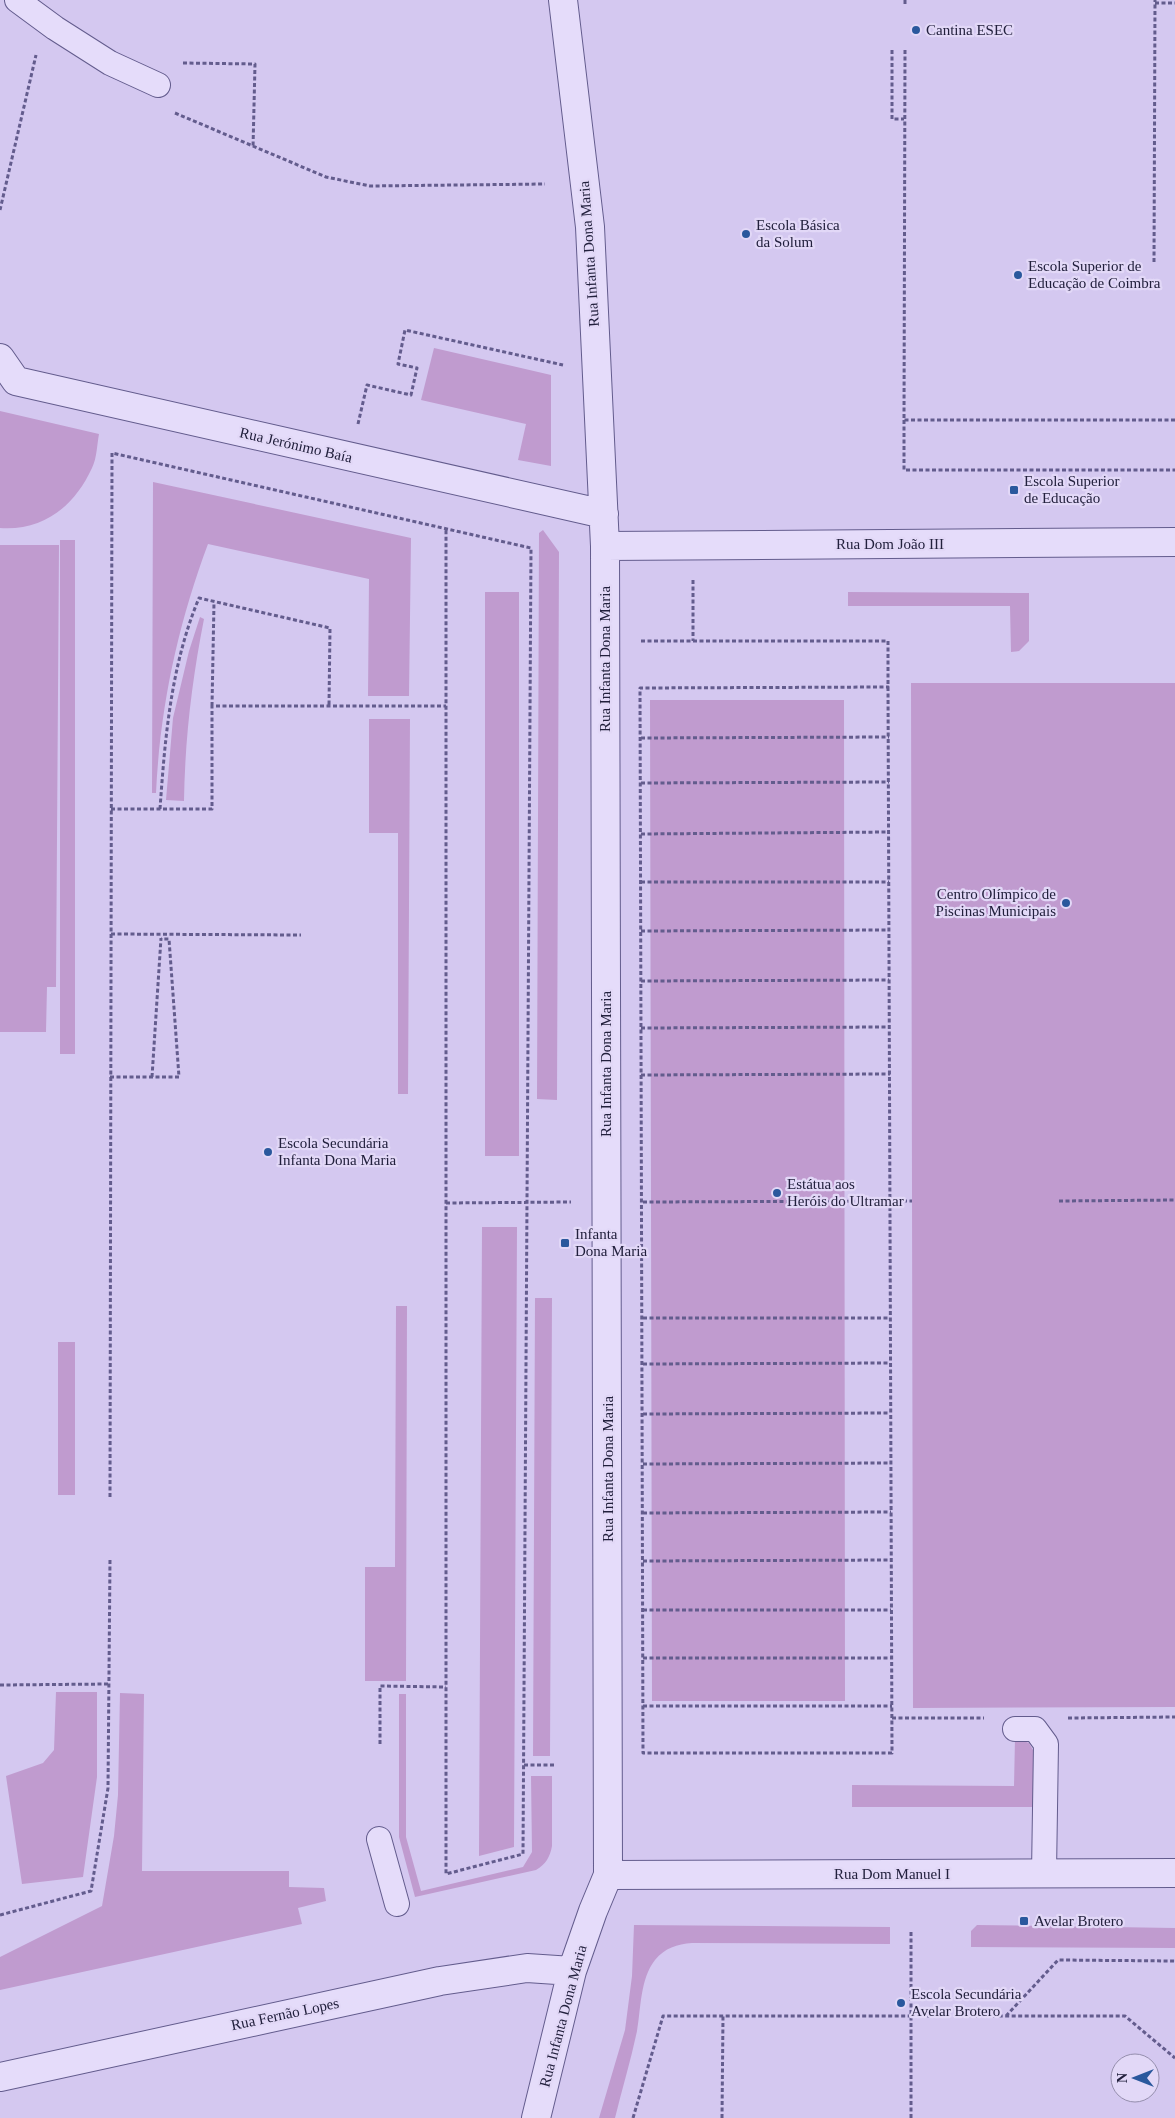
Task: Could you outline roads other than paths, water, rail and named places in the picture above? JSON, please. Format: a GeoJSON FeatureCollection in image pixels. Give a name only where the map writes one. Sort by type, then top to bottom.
{"type":"FeatureCollection","features":[{"type":"Feature","properties":{"kind":"street","name":"Rua Infanta Dona Maria"},"geometry":{"type":"LineString","coordinates":[[536,2118],[572,1971],[608,1875],[605,546],[590,227],[563,0]]}},
{"type":"Feature","properties":{"kind":"street","name":"Rua Jerónimo Baía"},"geometry":{"type":"LineString","coordinates":[[0,358],[16,381],[604,514]]}},
{"type":"Feature","properties":{"kind":"street","name":"Rua Dom João III"},"geometry":{"type":"LineString","coordinates":[[605,546],[1175,542]]}},
{"type":"Feature","properties":{"kind":"street","name":"Rua Dom Manuel I"},"geometry":{"type":"LineString","coordinates":[[608,1875],[1175,1873]]}},
{"type":"Feature","properties":{"kind":"street","name":"Rua Fernão Lopes"},"geometry":{"type":"LineString","coordinates":[[0,2077],[440,1981],[527,1968],[572,1971]]}},
{"type":"Feature","properties":{"kind":"lane"},"geometry":{"type":"LineString","coordinates":[[17,0],[110,63],[158,85]]}},
{"type":"Feature","properties":{"kind":"lane"},"geometry":{"type":"LineString","coordinates":[[1014,1728],[1035,1729],[1046,1744],[1044,1873]]}},
{"type":"Feature","properties":{"kind":"lane"},"geometry":{"type":"LineString","coordinates":[[379,1839],[397,1904]]}},
{"type":"Feature","properties":{"kind":"place","name":"Cantina ESEC"},"geometry":{"type":"Point","coordinates":[916,30]}},
{"type":"Feature","properties":{"kind":"place","name":"Escola Básica da Solum"},"geometry":{"type":"Point","coordinates":[746,234]}},
{"type":"Feature","properties":{"kind":"place","name":"Escola Superior de Educação de Coimbra"},"geometry":{"type":"Point","coordinates":[1018,275]}},
{"type":"Feature","properties":{"kind":"place","name":"Escola Superior de Educação"},"geometry":{"type":"Point","coordinates":[1014,490]}},
{"type":"Feature","properties":{"kind":"place","name":"Centro Olímpico de Piscinas Municipais"},"geometry":{"type":"Point","coordinates":[1066,903]}},
{"type":"Feature","properties":{"kind":"place","name":"Escola Secundária Infanta Dona Maria"},"geometry":{"type":"Point","coordinates":[268,1152]}},
{"type":"Feature","properties":{"kind":"place","name":"Estátua aos Heróis do Ultramar"},"geometry":{"type":"Point","coordinates":[777,1193]}},
{"type":"Feature","properties":{"kind":"place","name":"Infanta Dona Maria"},"geometry":{"type":"Point","coordinates":[565,1243]}},
{"type":"Feature","properties":{"kind":"place","name":"Avelar Brotero"},"geometry":{"type":"Point","coordinates":[1024,1921]}},
{"type":"Feature","properties":{"kind":"place","name":"Escola Secundária Avelar Brotero"},"geometry":{"type":"Point","coordinates":[901,2003]}}]}
